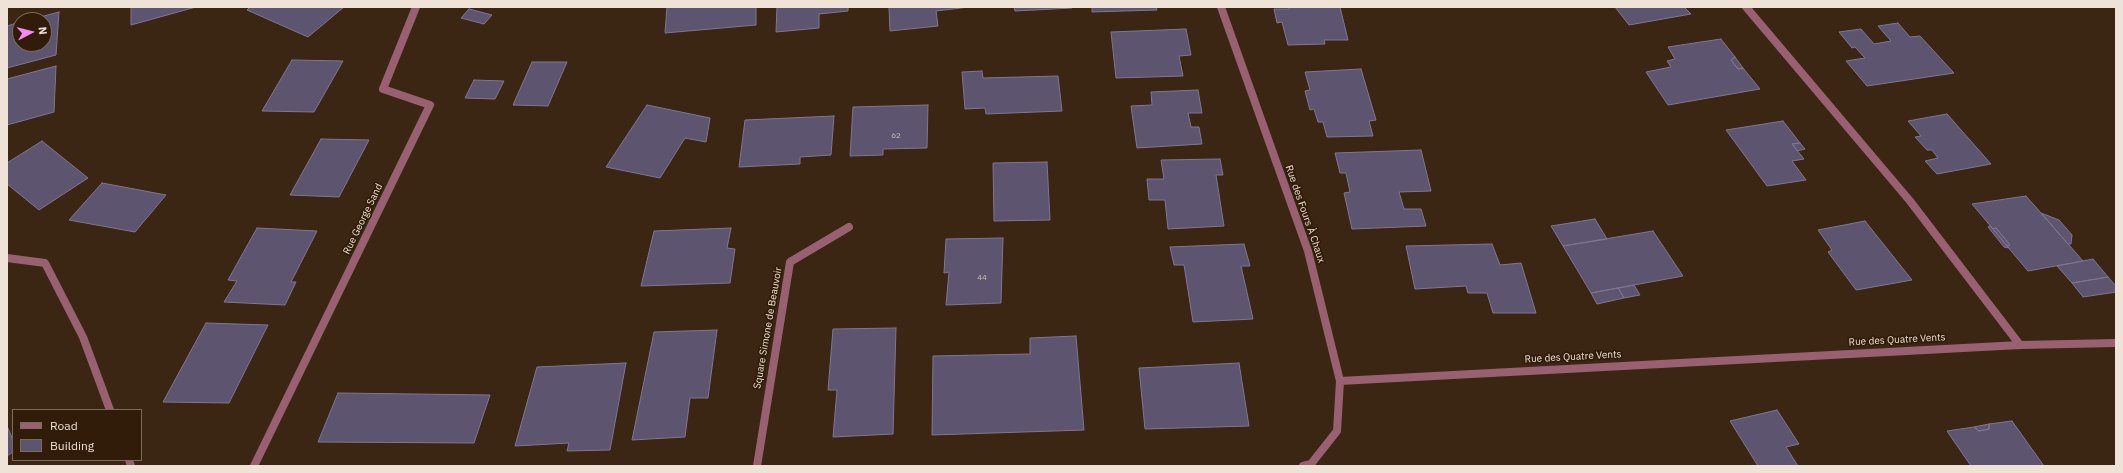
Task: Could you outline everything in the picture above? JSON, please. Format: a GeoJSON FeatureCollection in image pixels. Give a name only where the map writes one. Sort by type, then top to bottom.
{"type":"FeatureCollection","features":[{"type":"Feature","properties":{"kind":"street","name":"Rue George Sand"},"geometry":{"type":"LineString","coordinates":[[254,466],[430,105],[383,89],[416,7]]}},
{"type":"Feature","properties":{"kind":"street","name":"Rue des Fours À Chaux"},"geometry":{"type":"LineString","coordinates":[[1221,7],[1308,251],[1340,381],[1337,431],[1311,464],[1303,466]]}},
{"type":"Feature","properties":{"kind":"street"},"geometry":{"type":"LineString","coordinates":[[1746,7],[1910,201],[2020,345]]}},
{"type":"Feature","properties":{"kind":"street","name":"Square Simone de Beauvoir"},"geometry":{"type":"LineString","coordinates":[[757,466],[790,262],[849,227]]}},
{"type":"Feature","properties":{"kind":"street"},"geometry":{"type":"LineString","coordinates":[[7,258],[45,263],[83,337],[110,409]]}},
{"type":"Feature","properties":{"kind":"street","name":"Rue des Quatre Vents"},"geometry":{"type":"LineString","coordinates":[[1340,381],[2020,345],[2116,343]]}},
{"type":"Feature","properties":{"kind":"building"},"geometry":{"type":"Polygon","coordinates":[[[131,7],[196,7],[131,25],[131,7]]]}},
{"type":"Feature","properties":{"kind":"building"},"geometry":{"type":"Polygon","coordinates":[[[250,7],[344,7],[308,37],[247,10],[250,7]]]}},
{"type":"Feature","properties":{"kind":"building"},"geometry":{"type":"Polygon","coordinates":[[[667,7],[756,7],[756,25],[665,33],[667,7]]]}},
{"type":"Feature","properties":{"kind":"building"},"geometry":{"type":"Polygon","coordinates":[[[777,7],[848,7],[848,11],[819,14],[819,28],[776,32],[777,7]]]}},
{"type":"Feature","properties":{"kind":"building"},"geometry":{"type":"Polygon","coordinates":[[[889,7],[969,7],[936,11],[938,26],[890,31],[889,7]]]}},
{"type":"Feature","properties":{"kind":"building"},"geometry":{"type":"Polygon","coordinates":[[[1014,7],[1072,7],[1072,8],[1015,11],[1014,7]]]}},
{"type":"Feature","properties":{"kind":"building"},"geometry":{"type":"Polygon","coordinates":[[[1092,7],[1156,7],[1157,10],[1092,12],[1092,7]]]}},
{"type":"Feature","properties":{"kind":"building"},"geometry":{"type":"Polygon","coordinates":[[[1289,7],[1340,7],[1348,40],[1324,40],[1325,44],[1288,45],[1282,22],[1277,23],[1274,9],[1289,9],[1289,7]]]}},
{"type":"Feature","properties":{"kind":"building"},"geometry":{"type":"Polygon","coordinates":[[[1615,7],[1684,7],[1691,14],[1629,25],[1615,7]]]}},
{"type":"Feature","properties":{"kind":"building"},"geometry":{"type":"Polygon","coordinates":[[[469,9],[492,15],[484,24],[461,18],[469,9]]]}},
{"type":"Feature","properties":{"kind":"building"},"geometry":{"type":"Polygon","coordinates":[[[59,12],[56,55],[7,68],[7,26],[12,24],[12,52],[52,52],[52,14],[59,12]]]}},
{"type":"Feature","properties":{"kind":"building"},"geometry":{"type":"Polygon","coordinates":[[[1898,23],[1910,37],[1920,36],[1954,73],[1867,86],[1846,61],[1865,58],[1855,47],[1852,48],[1839,32],[1861,29],[1874,44],[1891,41],[1878,26],[1898,23]]]}},
{"type":"Feature","properties":{"kind":"building"},"geometry":{"type":"Polygon","coordinates":[[[1186,29],[1191,55],[1179,56],[1183,76],[1116,78],[1111,32],[1186,29]]]}},
{"type":"Feature","properties":{"kind":"building"},"geometry":{"type":"Polygon","coordinates":[[[1721,39],[1735,57],[1731,60],[1738,69],[1743,68],[1760,89],[1668,105],[1646,72],[1671,67],[1667,61],[1675,59],[1668,47],[1721,39]]]}},
{"type":"Feature","properties":{"kind":"building"},"geometry":{"type":"Polygon","coordinates":[[[1735,57],[1743,68],[1738,69],[1731,60],[1735,57]]]}},
{"type":"Feature","properties":{"kind":"building"},"geometry":{"type":"Polygon","coordinates":[[[292,60],[343,61],[314,112],[262,111],[292,60]]]}},
{"type":"Feature","properties":{"kind":"building"},"geometry":{"type":"Polygon","coordinates":[[[532,62],[567,62],[548,106],[513,105],[532,62]]]}},
{"type":"Feature","properties":{"kind":"building"},"geometry":{"type":"Polygon","coordinates":[[[56,66],[54,112],[7,125],[7,79],[56,66]]]}},
{"type":"Feature","properties":{"kind":"building"},"geometry":{"type":"Polygon","coordinates":[[[1361,69],[1376,120],[1369,121],[1373,136],[1327,137],[1323,122],[1318,122],[1314,109],[1310,110],[1305,91],[1310,90],[1305,72],[1361,69]]]}},
{"type":"Feature","properties":{"kind":"building"},"geometry":{"type":"Polygon","coordinates":[[[982,71],[983,78],[1058,76],[1062,111],[986,114],[985,108],[965,109],[962,72],[982,71]]]}},
{"type":"Feature","properties":{"kind":"building"},"geometry":{"type":"Polygon","coordinates":[[[474,80],[504,81],[495,99],[465,98],[474,80]]]}},
{"type":"Feature","properties":{"kind":"building"},"geometry":{"type":"Polygon","coordinates":[[[1198,90],[1202,113],[1188,113],[1191,127],[1199,127],[1202,144],[1137,148],[1131,106],[1152,105],[1151,92],[1198,90]]]}},
{"type":"Feature","properties":{"kind":"building"},"geometry":{"type":"Polygon","coordinates":[[[647,105],[710,118],[706,142],[685,138],[660,178],[606,167],[647,105]]]}},
{"type":"Feature","properties":{"kind":"building"},"geometry":{"type":"Polygon","coordinates":[[[928,105],[927,148],[883,149],[883,155],[850,156],[853,107],[928,105]]]}},
{"type":"Feature","properties":{"kind":"building"},"geometry":{"type":"Polygon","coordinates":[[[1947,114],[1991,164],[1937,174],[1925,161],[1938,158],[1932,150],[1927,150],[1915,137],[1921,136],[1908,121],[1947,114]]]}},
{"type":"Feature","properties":{"kind":"building"},"geometry":{"type":"Polygon","coordinates":[[[834,116],[831,155],[800,157],[800,164],[739,167],[745,120],[834,116]]]}},
{"type":"Feature","properties":{"kind":"building"},"geometry":{"type":"Polygon","coordinates":[[[1783,121],[1800,143],[1792,144],[1804,159],[1792,161],[1806,180],[1767,186],[1726,130],[1783,121]]]}},
{"type":"Feature","properties":{"kind":"building"},"geometry":{"type":"Polygon","coordinates":[[[321,139],[369,140],[339,197],[290,195],[321,139]]]}},
{"type":"Feature","properties":{"kind":"building"},"geometry":{"type":"Polygon","coordinates":[[[42,141],[88,178],[39,210],[7,184],[7,163],[42,141]]]}},
{"type":"Feature","properties":{"kind":"building"},"geometry":{"type":"Polygon","coordinates":[[[1800,143],[1805,149],[1797,151],[1792,144],[1800,143]]]}},
{"type":"Feature","properties":{"kind":"building"},"geometry":{"type":"Polygon","coordinates":[[[1421,150],[1431,191],[1399,192],[1404,209],[1421,209],[1426,226],[1352,229],[1344,193],[1350,192],[1346,173],[1340,173],[1335,153],[1421,150]]]}},
{"type":"Feature","properties":{"kind":"building"},"geometry":{"type":"Polygon","coordinates":[[[1220,159],[1223,175],[1216,175],[1224,226],[1168,229],[1165,200],[1149,200],[1147,179],[1164,179],[1161,160],[1220,159]]]}},
{"type":"Feature","properties":{"kind":"building"},"geometry":{"type":"Polygon","coordinates":[[[1047,162],[1050,220],[994,221],[993,163],[1047,162]]]}},
{"type":"Feature","properties":{"kind":"building"},"geometry":{"type":"Polygon","coordinates":[[[102,183],[166,195],[135,232],[69,220],[102,183]]]}},
{"type":"Feature","properties":{"kind":"building"},"geometry":{"type":"Polygon","coordinates":[[[2026,196],[2083,261],[2028,271],[2007,246],[2010,245],[1996,228],[1993,229],[1972,204],[2026,196]]]}},
{"type":"Feature","properties":{"kind":"building"},"geometry":{"type":"Polygon","coordinates":[[[2041,213],[2059,220],[2072,235],[2071,244],[2068,244],[2041,213]]]}},
{"type":"Feature","properties":{"kind":"building"},"geometry":{"type":"Polygon","coordinates":[[[1595,219],[1607,239],[1563,246],[1551,226],[1595,219]]]}},
{"type":"Feature","properties":{"kind":"building"},"geometry":{"type":"Polygon","coordinates":[[[1865,221],[1912,280],[1856,290],[1828,252],[1832,250],[1818,230],[1865,221]]]}},
{"type":"Feature","properties":{"kind":"building"},"geometry":{"type":"Polygon","coordinates":[[[1990,226],[2009,248],[2004,247],[1988,227],[1990,226]]]}},
{"type":"Feature","properties":{"kind":"building"},"geometry":{"type":"Polygon","coordinates":[[[257,228],[317,231],[291,282],[296,282],[285,305],[224,302],[237,281],[228,280],[257,228]]]}},
{"type":"Feature","properties":{"kind":"building"},"geometry":{"type":"Polygon","coordinates":[[[731,228],[727,248],[735,249],[730,283],[641,286],[654,231],[731,228]]]}},
{"type":"Feature","properties":{"kind":"building"},"geometry":{"type":"Polygon","coordinates":[[[1996,228],[2010,245],[2007,246],[1993,229],[1996,228]]]}},
{"type":"Feature","properties":{"kind":"building"},"geometry":{"type":"Polygon","coordinates":[[[1653,231],[1683,276],[1591,293],[1563,246],[1653,231]]]}},
{"type":"Feature","properties":{"kind":"building"},"geometry":{"type":"Polygon","coordinates":[[[1003,238],[1001,303],[946,305],[949,272],[944,273],[946,239],[1003,238]]]}},
{"type":"Feature","properties":{"kind":"building"},"geometry":{"type":"Polygon","coordinates":[[[1244,244],[1250,266],[1241,266],[1253,319],[1193,322],[1184,265],[1174,265],[1170,247],[1244,244]]]}},
{"type":"Feature","properties":{"kind":"building"},"geometry":{"type":"Polygon","coordinates":[[[1492,244],[1500,265],[1521,263],[1536,313],[1493,313],[1487,293],[1468,293],[1466,286],[1415,289],[1406,246],[1492,244]]]}},
{"type":"Feature","properties":{"kind":"building"},"geometry":{"type":"Polygon","coordinates":[[[2093,259],[2108,277],[2072,283],[2057,266],[2093,259]]]}},
{"type":"Feature","properties":{"kind":"building"},"geometry":{"type":"Polygon","coordinates":[[[2108,277],[2116,286],[2116,292],[2083,297],[2072,283],[2108,277]]]}},
{"type":"Feature","properties":{"kind":"building"},"geometry":{"type":"Polygon","coordinates":[[[1634,285],[1640,295],[1624,298],[1618,288],[1634,285]]]}},
{"type":"Feature","properties":{"kind":"building"},"geometry":{"type":"Polygon","coordinates":[[[1618,288],[1624,298],[1597,304],[1591,293],[1618,288]]]}},
{"type":"Feature","properties":{"kind":"building"},"geometry":{"type":"Polygon","coordinates":[[[206,323],[268,325],[229,403],[163,402],[206,323]]]}},
{"type":"Feature","properties":{"kind":"building"},"geometry":{"type":"Polygon","coordinates":[[[896,328],[893,434],[833,437],[837,390],[828,390],[833,329],[896,328]]]}},
{"type":"Feature","properties":{"kind":"building"},"geometry":{"type":"Polygon","coordinates":[[[717,330],[708,398],[690,398],[685,437],[632,440],[654,332],[717,330]]]}},
{"type":"Feature","properties":{"kind":"building"},"geometry":{"type":"Polygon","coordinates":[[[1076,336],[1084,430],[932,435],[933,356],[1030,354],[1030,338],[1076,336]]]}},
{"type":"Feature","properties":{"kind":"building"},"geometry":{"type":"Polygon","coordinates":[[[626,363],[610,450],[567,451],[569,443],[515,446],[537,367],[626,363]]]}},
{"type":"Feature","properties":{"kind":"building"},"geometry":{"type":"Polygon","coordinates":[[[1239,363],[1249,426],[1145,429],[1139,368],[1239,363]]]}},
{"type":"Feature","properties":{"kind":"building"},"geometry":{"type":"Polygon","coordinates":[[[338,393],[490,395],[474,443],[318,442],[338,393]]]}},
{"type":"Feature","properties":{"kind":"building"},"geometry":{"type":"Polygon","coordinates":[[[1777,410],[1799,444],[1786,447],[1798,466],[1758,466],[1730,421],[1777,410]]]}},
{"type":"Feature","properties":{"kind":"building"},"geometry":{"type":"Polygon","coordinates":[[[2012,421],[2044,466],[1971,466],[1947,431],[1974,427],[1979,431],[1989,429],[1989,424],[2012,421]]]}},
{"type":"Feature","properties":{"kind":"building"},"geometry":{"type":"Polygon","coordinates":[[[1989,424],[1989,429],[1979,431],[1974,427],[1989,424]]]}},
{"type":"Feature","properties":{"kind":"building"},"geometry":{"type":"Polygon","coordinates":[[[7,426],[12,438],[12,453],[7,456],[7,426]]]}}]}
